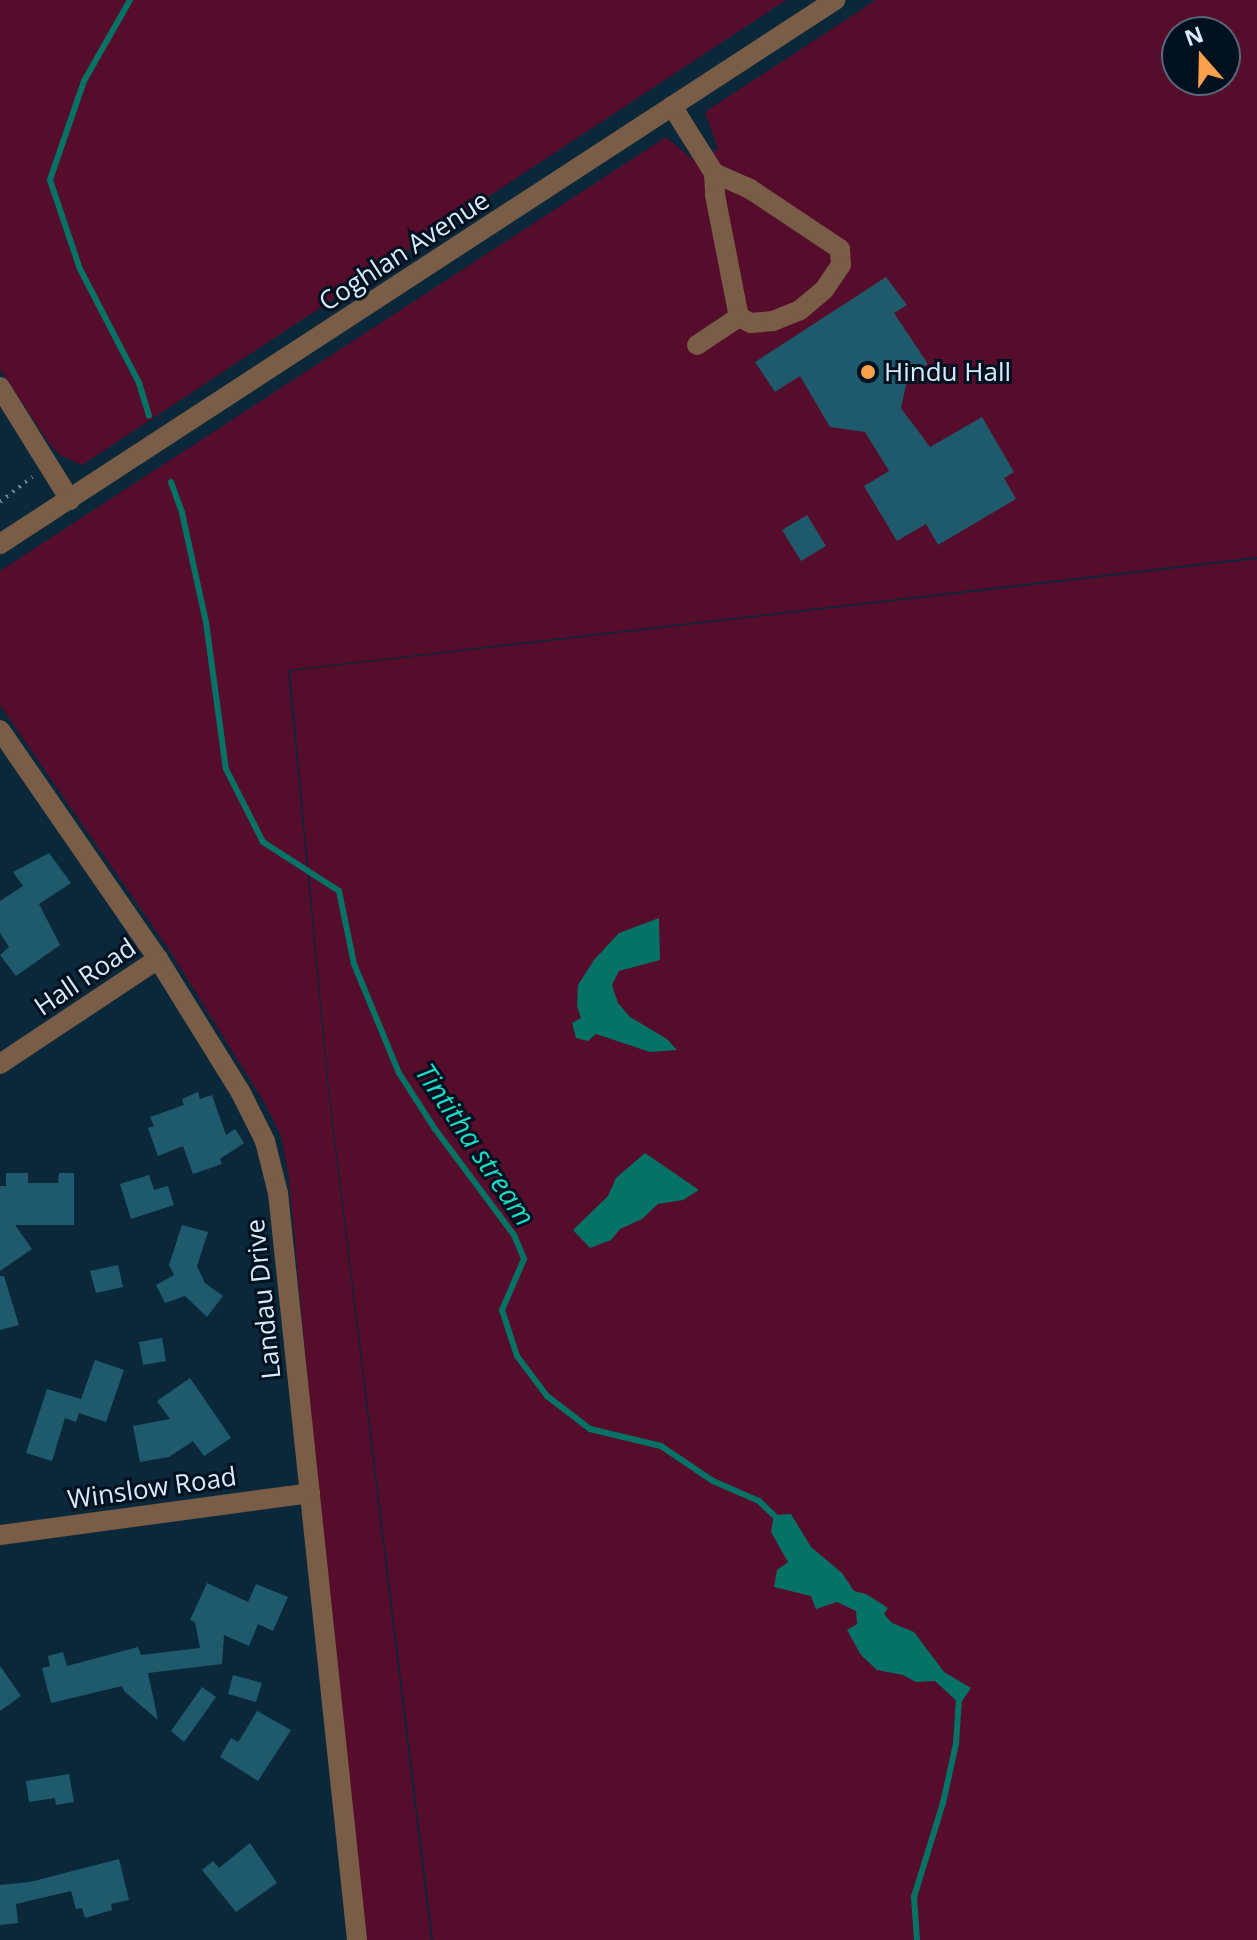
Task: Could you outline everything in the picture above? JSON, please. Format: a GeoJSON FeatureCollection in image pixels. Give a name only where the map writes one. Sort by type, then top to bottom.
{"type":"FeatureCollection","features":[{"type":"Feature","properties":{"kind":"street","name":"Coghlan Avenue"},"geometry":{"type":"LineString","coordinates":[[0,544],[835,0]]}},
{"type":"Feature","properties":{"kind":"street"},"geometry":{"type":"LineString","coordinates":[[672,106],[714,173],[715,195],[739,317]]}},
{"type":"Feature","properties":{"kind":"street"},"geometry":{"type":"LineString","coordinates":[[714,173],[750,189],[840,249],[841,265],[824,290],[800,310],[773,321],[751,323],[739,317]]}},
{"type":"Feature","properties":{"kind":"street"},"geometry":{"type":"LineString","coordinates":[[697,345],[739,317]]}},
{"type":"Feature","properties":{"kind":"street"},"geometry":{"type":"LineString","coordinates":[[0,387],[70,500]]}},
{"type":"Feature","properties":{"kind":"street","name":"Landau Drive"},"geometry":{"type":"LineString","coordinates":[[0,730],[158,959],[241,1093],[265,1141],[278,1193],[357,1940]]}},
{"type":"Feature","properties":{"kind":"street","name":"Hall Road"},"geometry":{"type":"LineString","coordinates":[[0,1064],[158,959]]}},
{"type":"Feature","properties":{"kind":"street","name":"Winslow Road"},"geometry":{"type":"LineString","coordinates":[[0,1535],[310,1493]]}},
{"type":"Feature","properties":{"kind":"path"},"geometry":{"type":"LineString","coordinates":[[0,502],[37,474]]}},
{"type":"Feature","properties":{"kind":"shaded area"},"geometry":{"type":"Polygon","coordinates":[[[0,0],[786,0],[82,465],[60,455],[49,443],[0,369],[0,0]]]}},
{"type":"Feature","properties":{"kind":"shaded area"},"geometry":{"type":"Polygon","coordinates":[[[876,0],[1257,0],[1257,557],[288,670],[328,1090],[431,1940],[359,1940],[289,1177],[281,1136],[264,1102],[170,951],[0,705],[0,571],[666,137],[697,163],[718,149],[705,112],[876,0]]]}},
{"type":"Feature","properties":{"kind":"shaded area"},"geometry":{"type":"Polygon","coordinates":[[[1257,559],[1257,1940],[433,1940],[329,1089],[290,671],[1257,559]]]}},
{"type":"Feature","properties":{"kind":"shaded area"},"geometry":{"type":"Polygon","coordinates":[[[659,918],[660,960],[619,971],[612,985],[618,1003],[630,1017],[667,1039],[677,1050],[650,1052],[596,1034],[588,1041],[576,1038],[572,1023],[581,1018],[577,1006],[578,985],[594,960],[619,933],[659,918]]]}},
{"type":"Feature","properties":{"kind":"shaded area"},"geometry":{"type":"Polygon","coordinates":[[[645,1153],[699,1190],[683,1200],[658,1204],[642,1219],[620,1229],[611,1240],[590,1248],[573,1230],[608,1196],[616,1178],[645,1153]]]}},
{"type":"Feature","properties":{"kind":"shaded area"},"geometry":{"type":"Polygon","coordinates":[[[791,1514],[811,1547],[842,1573],[854,1591],[866,1594],[888,1608],[884,1614],[892,1623],[914,1632],[944,1672],[971,1688],[960,1704],[935,1681],[916,1682],[903,1675],[877,1670],[861,1655],[847,1630],[857,1624],[856,1611],[837,1602],[816,1609],[811,1596],[774,1587],[777,1570],[788,1562],[771,1532],[774,1515],[791,1514]]]}},
{"type":"Feature","properties":{"kind":"building"},"geometry":{"type":"Polygon","coordinates":[[[886,277],[907,305],[894,313],[928,364],[907,381],[901,408],[930,447],[982,417],[1014,472],[1004,478],[1016,499],[938,545],[926,524],[897,541],[864,486],[889,471],[865,432],[830,427],[800,376],[775,392],[755,362],[886,277]]]}},
{"type":"Feature","properties":{"kind":"building"},"geometry":{"type":"Polygon","coordinates":[[[807,515],[826,546],[801,561],[782,530],[807,515]]]}},
{"type":"Feature","properties":{"kind":"building"},"geometry":{"type":"Polygon","coordinates":[[[49,853],[71,883],[39,904],[60,945],[16,976],[0,955],[9,947],[0,933],[0,901],[23,886],[13,872],[49,853]]]}},
{"type":"Feature","properties":{"kind":"building"},"geometry":{"type":"Polygon","coordinates":[[[198,1092],[200,1099],[212,1095],[226,1135],[235,1129],[244,1143],[220,1159],[222,1164],[193,1174],[183,1146],[158,1156],[148,1128],[154,1126],[150,1117],[184,1105],[182,1099],[198,1092]]]}},
{"type":"Feature","properties":{"kind":"building"},"geometry":{"type":"Polygon","coordinates":[[[6,1173],[28,1173],[28,1183],[58,1183],[59,1173],[74,1173],[74,1225],[15,1225],[32,1249],[0,1271],[0,1186],[6,1186],[6,1173]]]}},
{"type":"Feature","properties":{"kind":"building"},"geometry":{"type":"Polygon","coordinates":[[[149,1175],[154,1190],[168,1186],[174,1205],[131,1219],[120,1184],[149,1175]]]}},
{"type":"Feature","properties":{"kind":"building"},"geometry":{"type":"Polygon","coordinates":[[[182,1225],[208,1232],[197,1266],[205,1283],[223,1296],[207,1317],[185,1296],[165,1303],[156,1285],[174,1275],[169,1265],[182,1225]]]}},
{"type":"Feature","properties":{"kind":"building"},"geometry":{"type":"Polygon","coordinates":[[[118,1265],[123,1287],[96,1293],[90,1271],[118,1265]]]}},
{"type":"Feature","properties":{"kind":"building"},"geometry":{"type":"Polygon","coordinates":[[[0,1276],[4,1276],[19,1325],[0,1330],[0,1276]]]}},
{"type":"Feature","properties":{"kind":"building"},"geometry":{"type":"Polygon","coordinates":[[[162,1338],[166,1361],[143,1365],[139,1342],[162,1338]]]}},
{"type":"Feature","properties":{"kind":"building"},"geometry":{"type":"Polygon","coordinates":[[[95,1360],[124,1370],[106,1422],[79,1413],[76,1422],[65,1418],[52,1461],[26,1453],[47,1389],[81,1399],[95,1360]]]}},
{"type":"Feature","properties":{"kind":"building"},"geometry":{"type":"Polygon","coordinates":[[[190,1378],[231,1438],[204,1456],[193,1441],[169,1457],[140,1462],[133,1426],[170,1419],[157,1401],[190,1378]]]}},
{"type":"Feature","properties":{"kind":"building"},"geometry":{"type":"Polygon","coordinates":[[[207,1583],[248,1602],[256,1584],[288,1597],[273,1631],[258,1624],[249,1646],[224,1635],[222,1664],[148,1673],[158,1720],[122,1686],[51,1703],[42,1668],[50,1666],[48,1656],[63,1652],[67,1666],[138,1647],[141,1655],[200,1648],[195,1622],[190,1620],[207,1583]]]}},
{"type":"Feature","properties":{"kind":"building"},"geometry":{"type":"Polygon","coordinates":[[[0,1666],[21,1696],[0,1711],[0,1666]]]}},
{"type":"Feature","properties":{"kind":"building"},"geometry":{"type":"Polygon","coordinates":[[[233,1675],[262,1683],[256,1702],[228,1694],[233,1675]]]}},
{"type":"Feature","properties":{"kind":"building"},"geometry":{"type":"Polygon","coordinates":[[[202,1687],[216,1697],[184,1742],[171,1731],[202,1687]]]}},
{"type":"Feature","properties":{"kind":"building"},"geometry":{"type":"Polygon","coordinates":[[[257,1711],[291,1730],[258,1781],[220,1757],[231,1738],[238,1742],[257,1711]]]}},
{"type":"Feature","properties":{"kind":"building"},"geometry":{"type":"Polygon","coordinates":[[[69,1774],[74,1802],[56,1805],[55,1798],[29,1802],[26,1781],[69,1774]]]}},
{"type":"Feature","properties":{"kind":"building"},"geometry":{"type":"Polygon","coordinates":[[[250,1843],[277,1883],[236,1912],[202,1870],[213,1861],[219,1868],[250,1843]]]}},
{"type":"Feature","properties":{"kind":"building"},"geometry":{"type":"Polygon","coordinates":[[[119,1859],[129,1900],[111,1904],[112,1910],[85,1918],[82,1908],[76,1909],[71,1891],[16,1904],[18,1923],[0,1925],[0,1885],[30,1882],[119,1859]]]}},
{"type":"Feature","properties":{"kind":"waterway"},"geometry":{"type":"LineString","coordinates":[[130,0],[84,81],[50,180],[80,269],[139,383],[149,415]]}},
{"type":"Feature","properties":{"kind":"waterway","name":"Tintitha stream"},"geometry":{"type":"LineString","coordinates":[[171,482],[182,513],[206,622],[226,769],[263,842],[339,891],[354,964],[399,1073],[435,1129],[514,1235],[524,1259],[502,1310],[517,1356],[547,1396],[590,1429],[661,1446],[713,1481],[759,1501],[779,1520]]}},
{"type":"Feature","properties":{"kind":"waterway","name":"Tintitha stream"},"geometry":{"type":"LineString","coordinates":[[917,1940],[914,1897],[943,1803],[956,1744],[959,1698]]}},
{"type":"Feature","properties":{"kind":"place","name":"Hindu Hall"},"geometry":{"type":"Point","coordinates":[868,372]}}]}
